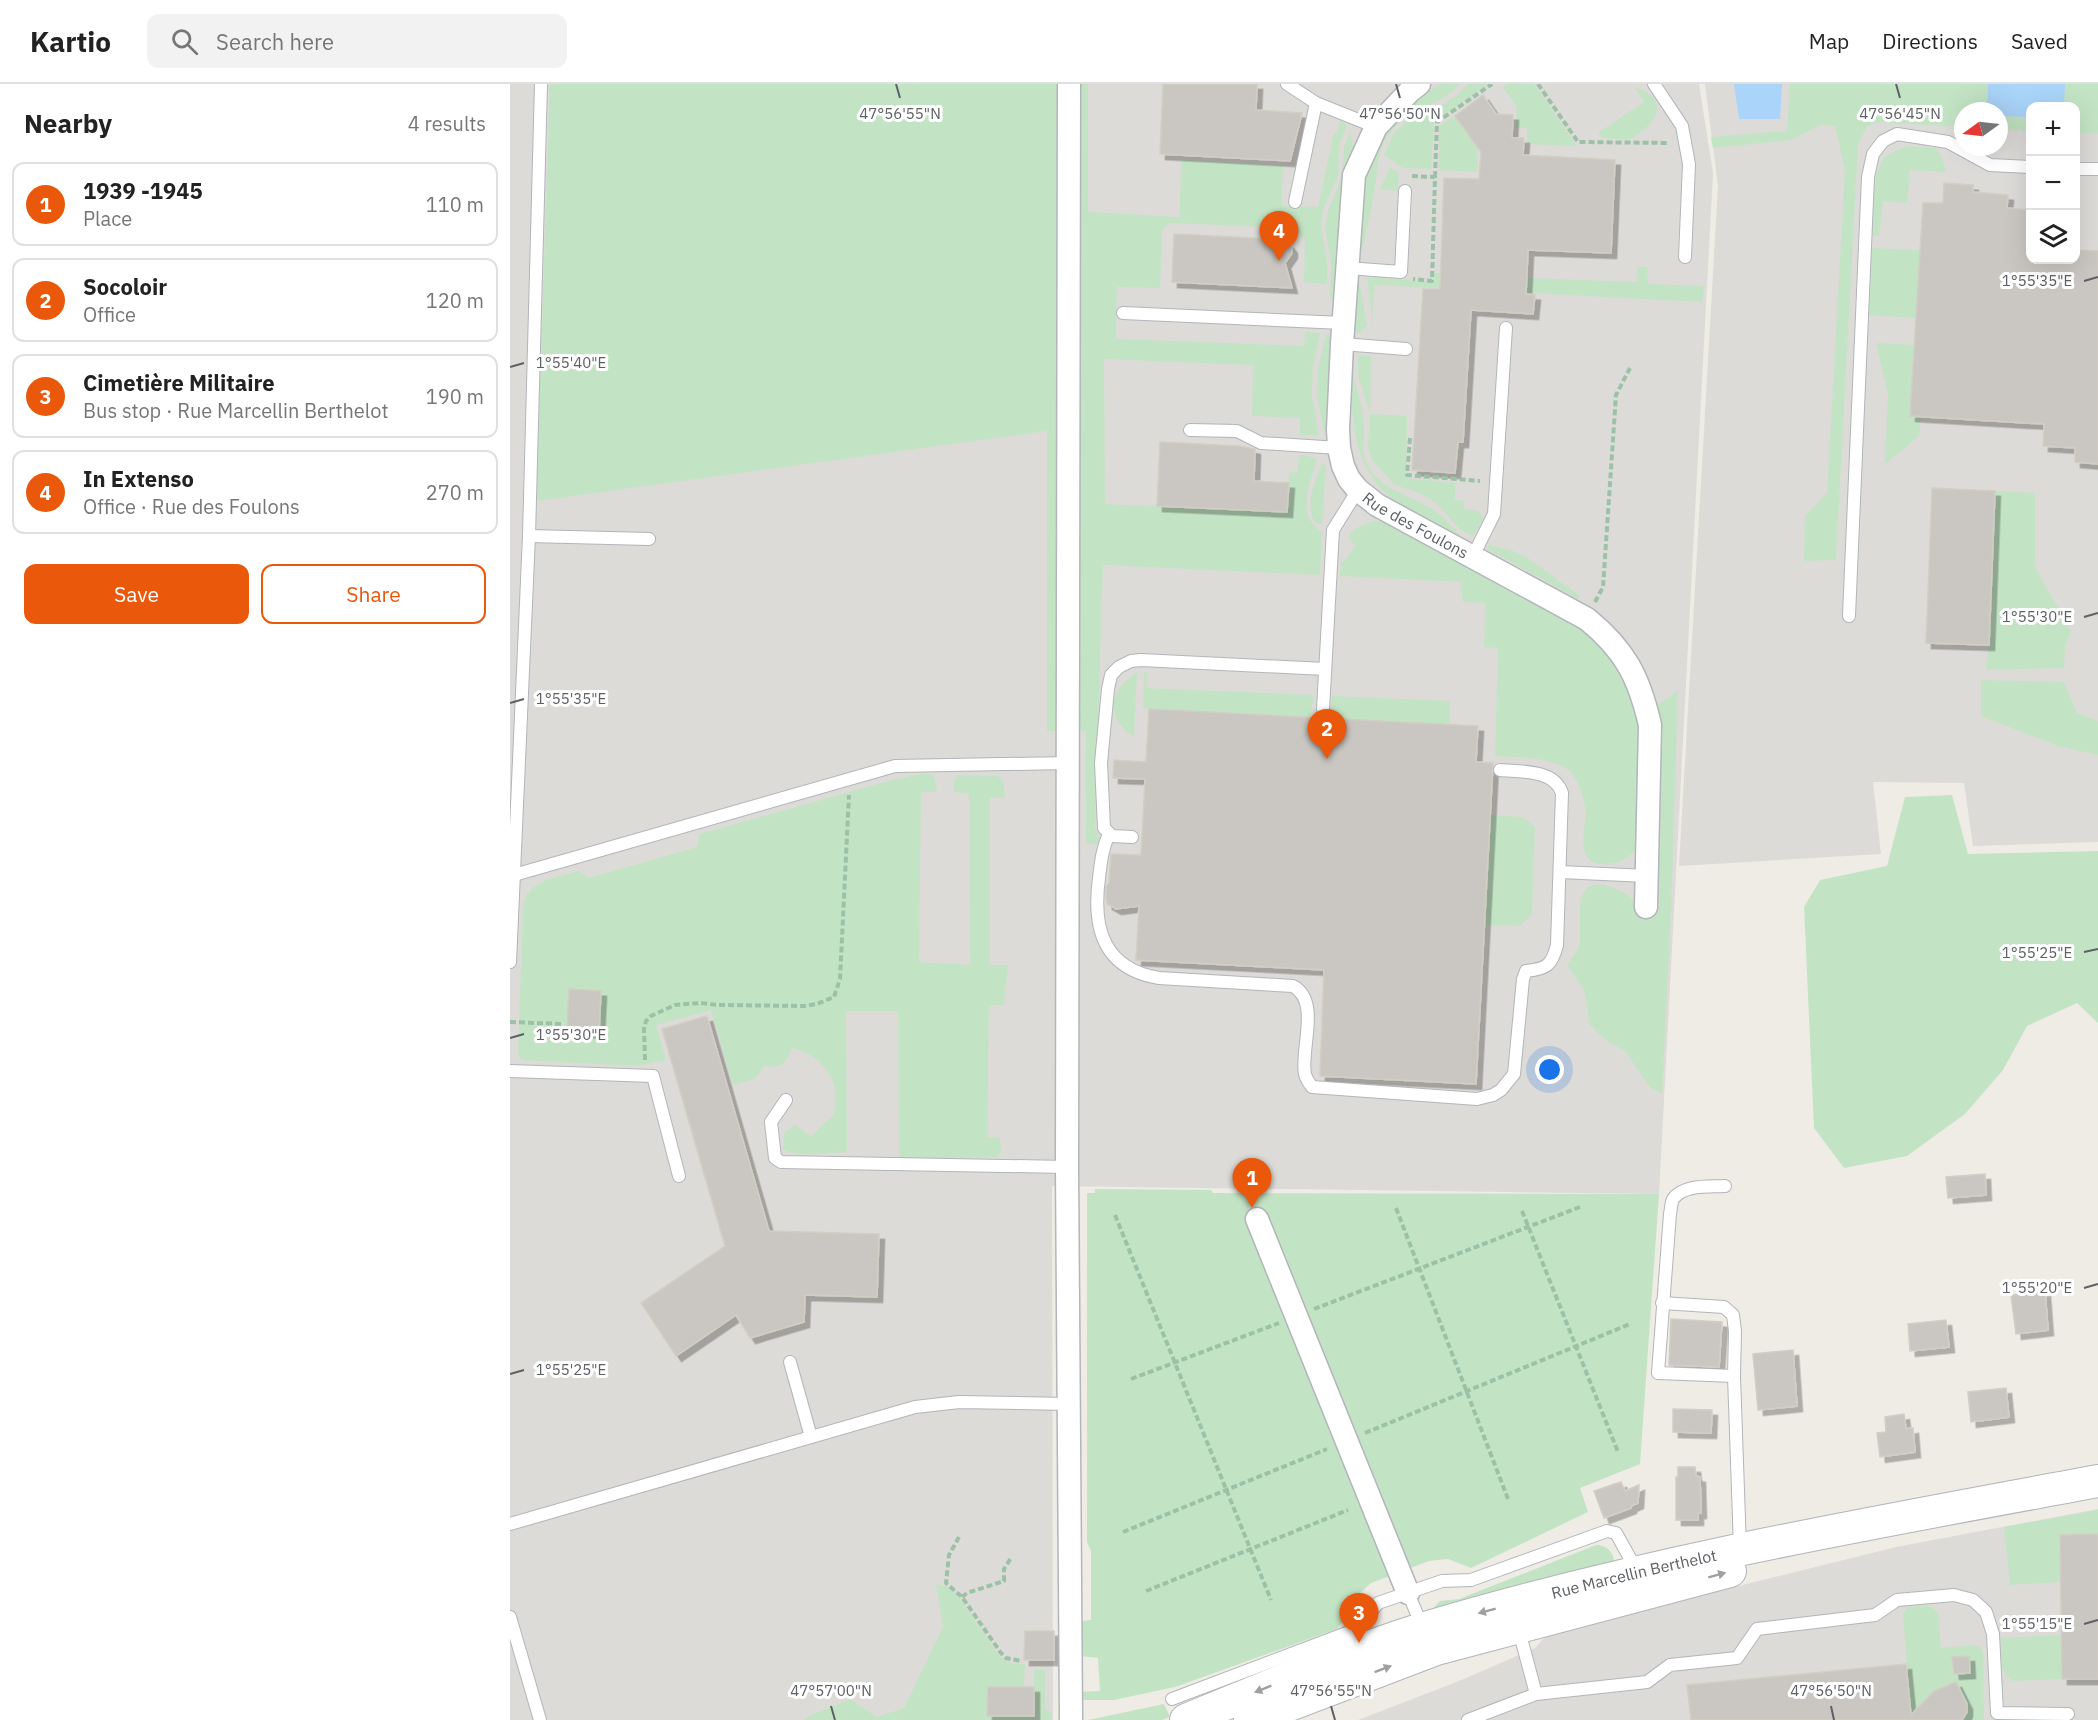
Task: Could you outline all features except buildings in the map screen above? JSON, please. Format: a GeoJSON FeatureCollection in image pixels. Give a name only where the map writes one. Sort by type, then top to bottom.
{"type":"FeatureCollection","features":[{"type":"Feature","properties":{"kind":"main road","name":"Rue Marcellin Berthelot"},"geometry":{"type":"LineString","coordinates":[[1179,1709],[1315,1668],[1424,1629],[1637,1571],[1740,1548],[2098,1481]]}},
{"type":"Feature","properties":{"kind":"main road","name":"Rue Marcellin Berthelot"},"geometry":{"type":"LineString","coordinates":[[1250,1720],[1420,1654],[1518,1627],[1878,1533],[2098,1492]]}},
{"type":"Feature","properties":{"kind":"street"},"geometry":{"type":"LineString","coordinates":[[1069,84],[1067,1167],[1071,1720]]}},
{"type":"Feature","properties":{"kind":"street","name":"Rue des Foulons"},"geometry":{"type":"LineString","coordinates":[[1419,84],[1376,127],[1354,175],[1342,333],[1338,429],[1343,466],[1358,490],[1377,505],[1587,619],[1607,635],[1621,652],[1633,672],[1650,725],[1646,907]]}},
{"type":"Feature","properties":{"kind":"street"},"geometry":{"type":"LineString","coordinates":[[1257,1219],[1408,1593]]}},
{"type":"Feature","properties":{"kind":"lane"},"geometry":{"type":"LineString","coordinates":[[510,963],[529,536],[542,84]]}},
{"type":"Feature","properties":{"kind":"lane"},"geometry":{"type":"LineString","coordinates":[[1287,84],[1316,103],[1376,127]]}},
{"type":"Feature","properties":{"kind":"lane"},"geometry":{"type":"LineString","coordinates":[[1654,84],[1682,126],[1689,164],[1685,257]]}},
{"type":"Feature","properties":{"kind":"lane"},"geometry":{"type":"LineString","coordinates":[[1295,202],[1316,103]]}},
{"type":"Feature","properties":{"kind":"lane"},"geometry":{"type":"LineString","coordinates":[[1849,616],[1868,177],[1873,154],[1883,141],[1897,134],[1948,142],[1989,165],[2026,167]]}},
{"type":"Feature","properties":{"kind":"lane"},"geometry":{"type":"LineString","coordinates":[[2080,169],[2098,169]]}},
{"type":"Feature","properties":{"kind":"lane"},"geometry":{"type":"LineString","coordinates":[[1347,268],[1401,272],[1405,191]]}},
{"type":"Feature","properties":{"kind":"lane"},"geometry":{"type":"LineString","coordinates":[[1123,314],[1342,333],[1406,349]]}},
{"type":"Feature","properties":{"kind":"lane"},"geometry":{"type":"LineString","coordinates":[[1473,556],[1494,514],[1506,328]]}},
{"type":"Feature","properties":{"kind":"lane"},"geometry":{"type":"LineString","coordinates":[[1190,430],[1237,431],[1261,443],[1339,448]]}},
{"type":"Feature","properties":{"kind":"lane"},"geometry":{"type":"LineString","coordinates":[[1323,709],[1333,530],[1358,490]]}},
{"type":"Feature","properties":{"kind":"lane"},"geometry":{"type":"LineString","coordinates":[[529,536],[649,539]]}},
{"type":"Feature","properties":{"kind":"lane"},"geometry":{"type":"LineString","coordinates":[[1132,837],[1112,836],[1104,828],[1101,763],[1108,689],[1111,675],[1119,667],[1131,661],[1142,660],[1325,669]]}},
{"type":"Feature","properties":{"kind":"lane"},"geometry":{"type":"LineString","coordinates":[[514,875],[895,766],[1067,764]]}},
{"type":"Feature","properties":{"kind":"lane"},"geometry":{"type":"LineString","coordinates":[[1109,834],[1102,848],[1096,899],[1101,933],[1109,951],[1119,962],[1146,976],[1293,986],[1298,989],[1303,997],[1308,1019],[1305,1072],[1312,1087],[1477,1099],[1493,1095],[1509,1081],[1516,1065],[1523,979],[1526,971],[1548,966],[1555,956],[1557,945],[1562,793],[1560,786],[1545,775],[1500,770]]}},
{"type":"Feature","properties":{"kind":"lane"},"geometry":{"type":"LineString","coordinates":[[1560,872],[1647,876]]}},
{"type":"Feature","properties":{"kind":"lane"},"geometry":{"type":"LineString","coordinates":[[510,1071],[653,1076],[680,1176]]}},
{"type":"Feature","properties":{"kind":"lane"},"geometry":{"type":"LineString","coordinates":[[786,1100],[771,1122],[773,1150],[775,1158],[781,1162],[1067,1167]]}},
{"type":"Feature","properties":{"kind":"lane"},"geometry":{"type":"LineString","coordinates":[[1725,1186],[1690,1188],[1673,1200],[1662,1303],[1658,1373],[1734,1376]]}},
{"type":"Feature","properties":{"kind":"lane"},"geometry":{"type":"LineString","coordinates":[[1662,1303],[1725,1307],[1733,1315],[1740,1548]]}},
{"type":"Feature","properties":{"kind":"lane"},"geometry":{"type":"LineString","coordinates":[[790,1362],[811,1437]]}},
{"type":"Feature","properties":{"kind":"lane"},"geometry":{"type":"LineString","coordinates":[[510,1524],[915,1407],[959,1402],[1069,1404]]}},
{"type":"Feature","properties":{"kind":"lane"},"geometry":{"type":"LineString","coordinates":[[1179,1709],[1357,1629],[1378,1603],[1442,1581],[1471,1580],[1606,1531],[1616,1533],[1637,1571]]}},
{"type":"Feature","properties":{"kind":"lane"},"geometry":{"type":"LineString","coordinates":[[1536,1694],[1518,1627],[1521,1615],[1533,1609],[1667,1573],[1701,1557]]}},
{"type":"Feature","properties":{"kind":"lane"},"geometry":{"type":"LineString","coordinates":[[1408,1593],[1424,1629]]}},
{"type":"Feature","properties":{"kind":"lane"},"geometry":{"type":"LineString","coordinates":[[1468,1720],[1536,1694],[1647,1682],[1670,1665],[1737,1658],[1757,1629],[1875,1615],[1897,1600],[1954,1595],[1972,1600],[1986,1612],[1994,1634],[1997,1717],[2068,1714]]}},
{"type":"Feature","properties":{"kind":"lane"},"geometry":{"type":"LineString","coordinates":[[510,1617],[540,1720]]}},
{"type":"Feature","properties":{"kind":"path"},"geometry":{"type":"LineString","coordinates":[[1401,272],[1401,278],[1432,281],[1437,122],[1492,84]]}},
{"type":"Feature","properties":{"kind":"path"},"geometry":{"type":"LineString","coordinates":[[1538,84],[1568,123],[1578,142],[1685,144]]}},
{"type":"Feature","properties":{"kind":"path"},"geometry":{"type":"LineString","coordinates":[[1405,191],[1406,176],[1435,177]]}},
{"type":"Feature","properties":{"kind":"path"},"geometry":{"type":"LineString","coordinates":[[1587,619],[1602,587],[1616,395],[1630,368]]}},
{"type":"Feature","properties":{"kind":"path"},"geometry":{"type":"LineString","coordinates":[[1410,438],[1407,475],[1496,483]]}},
{"type":"Feature","properties":{"kind":"path"},"geometry":{"type":"LineString","coordinates":[[645,1076],[644,1029],[651,1016],[662,1010],[675,1005],[700,1002],[718,1005],[804,1006],[817,1004],[834,997],[840,979],[849,780]]}},
{"type":"Feature","properties":{"kind":"path"},"geometry":{"type":"LineString","coordinates":[[510,1022],[563,1024]]}},
{"type":"Feature","properties":{"kind":"path"},"geometry":{"type":"LineString","coordinates":[[1131,1379],[1580,1207]]}},
{"type":"Feature","properties":{"kind":"path"},"geometry":{"type":"LineString","coordinates":[[1396,1208],[1508,1499]]}},
{"type":"Feature","properties":{"kind":"path"},"geometry":{"type":"LineString","coordinates":[[1522,1211],[1618,1452]]}},
{"type":"Feature","properties":{"kind":"path"},"geometry":{"type":"LineString","coordinates":[[1115,1215],[1271,1600]]}},
{"type":"Feature","properties":{"kind":"path"},"geometry":{"type":"LineString","coordinates":[[1123,1533],[1630,1324]]}},
{"type":"Feature","properties":{"kind":"path"},"geometry":{"type":"LineString","coordinates":[[1146,1591],[1348,1510]]}},
{"type":"Feature","properties":{"kind":"path"},"geometry":{"type":"LineString","coordinates":[[959,1537],[949,1555],[946,1583],[962,1597],[1001,1653],[1006,1658],[1022,1661]]}},
{"type":"Feature","properties":{"kind":"path"},"geometry":{"type":"LineString","coordinates":[[962,1597],[967,1593],[1004,1581],[1004,1569],[1011,1558]]}},
{"type":"Feature","properties":{"kind":"shaded area"},"geometry":{"type":"Polygon","coordinates":[[[510,84],[1699,84],[1713,173],[1659,1194],[1052,1186],[1053,1720],[510,1720],[510,84]]]}},
{"type":"Feature","properties":{"kind":"shaded area"},"geometry":{"type":"Polygon","coordinates":[[[1705,84],[2098,84],[2098,842],[1973,846],[1964,783],[1873,782],[1881,854],[1679,866],[1718,186],[1705,84]]]}},
{"type":"Feature","properties":{"kind":"shaded area"},"geometry":{"type":"Polygon","coordinates":[[[2098,1509],[2098,1720],[1358,1720],[1459,1681],[1535,1648],[1549,1633],[1896,1547],[2098,1509]]]}},
{"type":"Feature","properties":{"kind":"green space"},"geometry":{"type":"Polygon","coordinates":[[[550,84],[1064,84],[1062,731],[1047,731],[1047,431],[536,501],[550,84]]]}},
{"type":"Feature","properties":{"kind":"green space"},"geometry":{"type":"Polygon","coordinates":[[[1076,84],[1088,84],[1088,212],[1179,217],[1182,160],[1283,166],[1281,206],[1318,207],[1334,133],[1337,133],[1340,119],[1347,126],[1339,145],[1338,176],[1323,210],[1321,226],[1327,261],[1327,284],[1304,282],[1305,240],[1294,228],[1170,223],[1162,230],[1160,288],[1117,287],[1116,339],[1304,346],[1305,332],[1320,333],[1313,367],[1312,395],[1319,435],[1300,435],[1300,418],[1252,416],[1253,365],[1104,359],[1105,504],[1287,512],[1289,472],[1297,473],[1299,455],[1305,455],[1317,459],[1308,489],[1307,508],[1314,525],[1322,532],[1320,575],[1103,565],[1095,827],[1100,844],[1086,844],[1086,731],[1077,731],[1076,84]]]}},
{"type":"Feature","properties":{"kind":"green space"},"geometry":{"type":"Polygon","coordinates":[[[1440,84],[1460,84],[1442,99],[1409,115],[1397,125],[1383,144],[1363,250],[1358,248],[1367,173],[1381,140],[1406,109],[1440,84]]]}},
{"type":"Feature","properties":{"kind":"green space"},"geometry":{"type":"Polygon","coordinates":[[[1467,84],[1488,84],[1434,122],[1431,169],[1403,168],[1384,155],[1394,133],[1413,116],[1432,112],[1460,93],[1467,84]]]}},
{"type":"Feature","properties":{"kind":"green space"},"geometry":{"type":"Polygon","coordinates":[[[1508,84],[1534,84],[1577,146],[1527,144],[1527,128],[1516,128],[1517,107],[1503,87],[1508,84]]]}},
{"type":"Feature","properties":{"kind":"green space"},"geometry":{"type":"Polygon","coordinates":[[[1790,84],[1988,84],[1987,102],[1954,102],[1954,126],[1880,122],[1867,126],[1858,145],[1836,560],[1804,561],[1805,516],[1827,493],[1845,170],[1835,126],[1820,125],[1791,140],[1713,148],[1711,137],[1787,131],[1790,84]]]}},
{"type":"Feature","properties":{"kind":"green space"},"geometry":{"type":"Polygon","coordinates":[[[2065,84],[2098,84],[2098,134],[2080,133],[2080,102],[2064,102],[2065,84]]]}},
{"type":"Feature","properties":{"kind":"green space"},"geometry":{"type":"Polygon","coordinates":[[[1635,88],[1651,95],[1655,100],[1657,106],[1654,119],[1636,136],[1627,140],[1601,137],[1598,133],[1644,102],[1635,88]]]}},
{"type":"Feature","properties":{"kind":"green space"},"geometry":{"type":"Polygon","coordinates":[[[1455,116],[1478,148],[1477,172],[1439,170],[1439,126],[1455,116]]]}},
{"type":"Feature","properties":{"kind":"green space"},"geometry":{"type":"Polygon","coordinates":[[[2008,116],[2026,117],[2026,131],[2008,130],[2008,116]]]}},
{"type":"Feature","properties":{"kind":"green space"},"geometry":{"type":"Polygon","coordinates":[[[1350,132],[1354,151],[1334,299],[1330,298],[1331,263],[1325,227],[1328,211],[1342,176],[1344,147],[1350,132]]]}},
{"type":"Feature","properties":{"kind":"green space"},"geometry":{"type":"Polygon","coordinates":[[[1908,146],[1935,148],[1942,157],[1946,172],[1910,170],[1907,203],[1883,201],[1879,236],[1872,236],[1873,196],[1879,167],[1888,155],[1908,146]]]}},
{"type":"Feature","properties":{"kind":"green space"},"geometry":{"type":"Polygon","coordinates":[[[1390,167],[1399,173],[1398,191],[1380,189],[1390,167]]]}},
{"type":"Feature","properties":{"kind":"green space"},"geometry":{"type":"Polygon","coordinates":[[[1872,248],[1920,250],[1916,318],[1868,315],[1872,248]]]}},
{"type":"Feature","properties":{"kind":"green space"},"geometry":{"type":"Polygon","coordinates":[[[1638,267],[1647,267],[1648,284],[1704,286],[1702,302],[1375,285],[1371,331],[1367,277],[1433,282],[1433,273],[1440,273],[1637,282],[1638,267]]]}},
{"type":"Feature","properties":{"kind":"green space"},"geometry":{"type":"Polygon","coordinates":[[[1356,280],[1359,280],[1367,325],[1360,333],[1354,331],[1356,280]]]}},
{"type":"Feature","properties":{"kind":"green space"},"geometry":{"type":"Polygon","coordinates":[[[1326,334],[1333,335],[1328,428],[1324,431],[1317,396],[1318,368],[1326,334]]]}},
{"type":"Feature","properties":{"kind":"green space"},"geometry":{"type":"Polygon","coordinates":[[[1876,343],[1915,345],[1921,416],[1919,436],[1885,464],[1888,394],[1876,343]]]}},
{"type":"Feature","properties":{"kind":"green space"},"geometry":{"type":"Polygon","coordinates":[[[1358,356],[1371,356],[1370,414],[1358,375],[1358,356]]]}},
{"type":"Feature","properties":{"kind":"green space"},"geometry":{"type":"Polygon","coordinates":[[[1352,372],[1360,398],[1365,458],[1376,477],[1434,510],[1463,538],[1399,504],[1378,485],[1368,471],[1356,440],[1352,406],[1352,372]]]}},
{"type":"Feature","properties":{"kind":"green space"},"geometry":{"type":"Polygon","coordinates":[[[1370,414],[1407,416],[1406,478],[1455,483],[1455,500],[1464,501],[1464,509],[1478,511],[1484,518],[1473,536],[1461,530],[1435,502],[1419,493],[1395,485],[1373,461],[1368,444],[1370,414]]]}},
{"type":"Feature","properties":{"kind":"green space"},"geometry":{"type":"Polygon","coordinates":[[[1322,462],[1326,466],[1322,524],[1315,523],[1311,500],[1322,462]]]}},
{"type":"Feature","properties":{"kind":"green space"},"geometry":{"type":"Polygon","coordinates":[[[1995,491],[2035,493],[2035,567],[2071,631],[2065,647],[2064,668],[1986,670],[1995,491]]]}},
{"type":"Feature","properties":{"kind":"green space"},"geometry":{"type":"Polygon","coordinates":[[[1376,521],[1389,522],[1572,620],[1592,636],[1608,654],[1635,704],[1641,729],[1640,847],[1619,862],[1603,864],[1593,862],[1584,850],[1585,806],[1574,776],[1567,769],[1549,761],[1495,756],[1498,648],[1484,647],[1486,603],[1463,602],[1461,582],[1340,576],[1341,561],[1344,562],[1355,546],[1348,537],[1360,526],[1376,521]]]}},
{"type":"Feature","properties":{"kind":"green space"},"geometry":{"type":"Polygon","coordinates":[[[1488,545],[1511,550],[1528,558],[1580,596],[1578,599],[1487,549],[1488,545]]]}},
{"type":"Feature","properties":{"kind":"green space"},"geometry":{"type":"Polygon","coordinates":[[[1137,672],[1134,737],[1118,721],[1114,712],[1114,704],[1120,687],[1137,672]]]}},
{"type":"Feature","properties":{"kind":"green space"},"geometry":{"type":"Polygon","coordinates":[[[1144,672],[1147,673],[1146,688],[1314,695],[1310,718],[1143,708],[1144,672]]]}},
{"type":"Feature","properties":{"kind":"green space"},"geometry":{"type":"Polygon","coordinates":[[[1981,680],[2064,682],[2077,713],[2098,721],[2098,755],[2058,746],[1981,716],[1981,680]]]}},
{"type":"Feature","properties":{"kind":"green space"},"geometry":{"type":"Polygon","coordinates":[[[1678,691],[1671,913],[1662,1094],[1650,1087],[1625,1051],[1607,1041],[1590,1025],[1584,990],[1567,965],[1579,945],[1580,904],[1587,888],[1595,885],[1608,886],[1626,894],[1641,909],[1659,911],[1662,742],[1657,705],[1678,691]]]}},
{"type":"Feature","properties":{"kind":"green space"},"geometry":{"type":"Polygon","coordinates":[[[1332,696],[1450,701],[1449,725],[1331,719],[1332,696]]]}},
{"type":"Feature","properties":{"kind":"green space"},"geometry":{"type":"Polygon","coordinates":[[[921,774],[934,775],[937,792],[921,792],[919,962],[970,965],[969,793],[953,792],[954,781],[958,775],[998,776],[1003,781],[1005,798],[990,798],[990,965],[1008,965],[1004,1005],[989,1005],[987,1137],[1000,1138],[1001,1152],[997,1157],[901,1159],[898,1011],[846,1011],[847,1149],[845,1152],[804,1154],[783,1149],[784,1133],[795,1125],[811,1136],[834,1114],[833,1082],[820,1062],[807,1053],[792,1048],[788,1058],[782,1064],[764,1066],[755,1079],[733,1085],[711,1010],[656,1025],[666,1060],[637,1066],[522,1060],[518,1055],[523,905],[526,896],[537,885],[579,871],[589,878],[697,847],[700,834],[892,780],[921,774]]]}},
{"type":"Feature","properties":{"kind":"green space"},"geometry":{"type":"Polygon","coordinates":[[[1952,795],[1968,854],[2098,851],[2098,1023],[2077,1003],[2027,1026],[2003,1070],[1965,1114],[1907,1156],[1844,1168],[1814,1128],[1804,907],[1820,880],[1887,866],[1905,797],[1952,795]]]}},
{"type":"Feature","properties":{"kind":"green space"},"geometry":{"type":"Polygon","coordinates":[[[1490,815],[1523,817],[1535,827],[1532,915],[1519,926],[1485,925],[1490,815]]]}},
{"type":"Feature","properties":{"kind":"green space"},"geometry":{"type":"Polygon","coordinates":[[[1095,1189],[1211,1190],[1213,1193],[1659,1194],[1640,1464],[1580,1488],[1588,1512],[1471,1568],[1448,1559],[1429,1561],[1371,1583],[1352,1600],[1345,1618],[1337,1629],[1175,1687],[1114,1700],[1077,1700],[1077,1692],[1100,1691],[1098,1658],[1080,1656],[1080,1621],[1091,1620],[1091,1551],[1087,1542],[1087,1193],[1095,1193],[1095,1189]]]}},
{"type":"Feature","properties":{"kind":"green space"},"geometry":{"type":"Polygon","coordinates":[[[2098,1510],[2098,1534],[2060,1535],[2060,1582],[2010,1585],[2004,1527],[2098,1510]]]}},
{"type":"Feature","properties":{"kind":"green space"},"geometry":{"type":"Polygon","coordinates":[[[1601,1545],[1611,1552],[1614,1559],[1613,1568],[1435,1612],[1434,1607],[1440,1601],[1459,1599],[1601,1545]]]}},
{"type":"Feature","properties":{"kind":"green space"},"geometry":{"type":"Polygon","coordinates":[[[936,1584],[948,1587],[960,1599],[1000,1657],[1012,1664],[1025,1664],[1024,1687],[988,1688],[987,1716],[1034,1716],[1034,1670],[1045,1670],[1045,1708],[1052,1714],[1052,1720],[804,1720],[850,1699],[877,1717],[904,1708],[943,1627],[936,1584]]]}},
{"type":"Feature","properties":{"kind":"green space"},"geometry":{"type":"Polygon","coordinates":[[[1930,1606],[1938,1613],[1941,1648],[1978,1645],[1983,1651],[1984,1720],[1911,1720],[1903,1614],[1908,1607],[1930,1606]]]}},
{"type":"Feature","properties":{"kind":"green space"},"geometry":{"type":"Polygon","coordinates":[[[2061,1635],[2062,1679],[2012,1681],[2007,1676],[2000,1661],[2001,1638],[2061,1635]]]}},
{"type":"Feature","properties":{"kind":"green space"},"geometry":{"type":"Polygon","coordinates":[[[1164,1704],[1170,1717],[1162,1720],[1088,1720],[1164,1704]]]}},
{"type":"Feature","properties":{"kind":"water"},"geometry":{"type":"Polygon","coordinates":[[[1734,84],[1782,84],[1780,119],[1739,119],[1734,84]]]}},
{"type":"Feature","properties":{"kind":"water"},"geometry":{"type":"Polygon","coordinates":[[[1988,84],[2065,84],[2064,102],[2026,102],[2026,117],[2008,116],[2008,102],[1987,102],[1988,84]]]}},
{"type":"Feature","properties":{"kind":"place","name":"In Extenso"},"geometry":{"type":"Point","coordinates":[1279,261]}},
{"type":"Feature","properties":{"kind":"place","name":"Socoloir"},"geometry":{"type":"Point","coordinates":[1327,759]}},
{"type":"Feature","properties":{"kind":"place","name":"1939 -1945"},"geometry":{"type":"Point","coordinates":[1252,1208]}},
{"type":"Feature","properties":{"kind":"place","name":"Cimetière Militaire"},"geometry":{"type":"Point","coordinates":[1359,1643]}}]}
